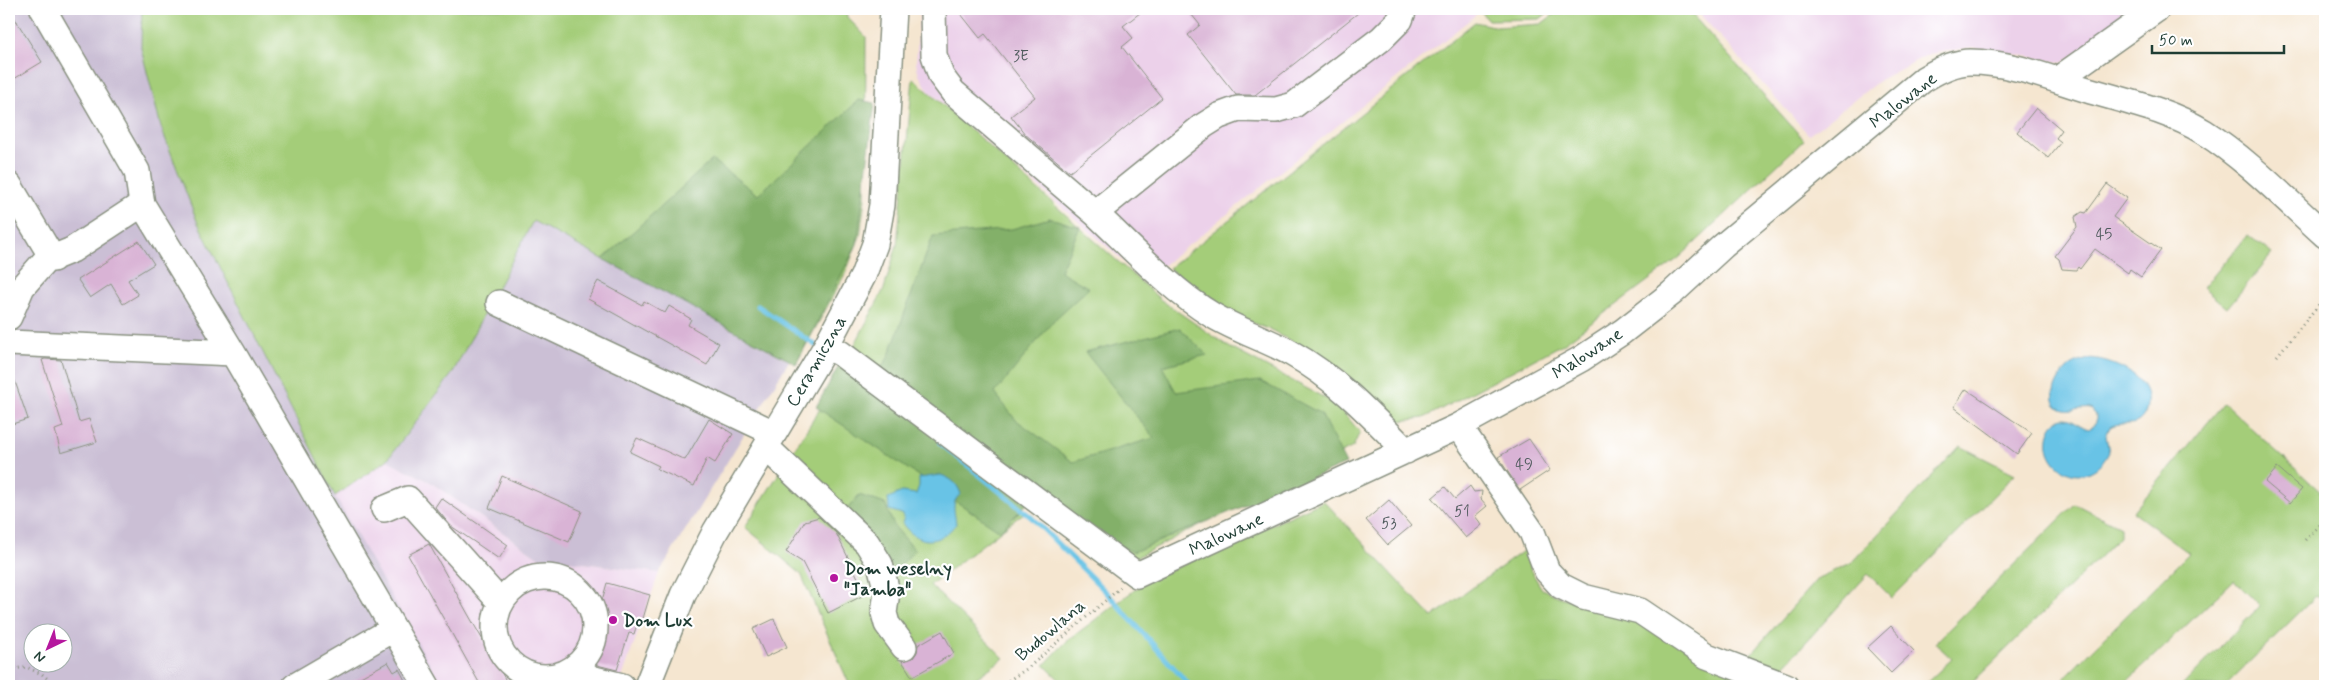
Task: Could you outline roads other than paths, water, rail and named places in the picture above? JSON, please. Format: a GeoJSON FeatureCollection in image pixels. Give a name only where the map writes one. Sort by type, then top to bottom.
{"type":"FeatureCollection","features":[{"type":"Feature","properties":{"kind":"street"},"geometry":{"type":"LineString","coordinates":[[42,9],[137,171],[142,204],[232,353],[427,686]]}},
{"type":"Feature","properties":{"kind":"street","name":"Ceramiczna"},"geometry":{"type":"LineString","coordinates":[[646,686],[683,595],[715,532],[824,351],[863,276],[875,244],[882,205],[893,9]]}},
{"type":"Feature","properties":{"kind":"street"},"geometry":{"type":"LineString","coordinates":[[933,9],[934,55],[940,76],[953,92],[1094,213],[1188,299],[1213,316],[1290,353],[1331,378],[1364,408],[1406,451]]}},
{"type":"Feature","properties":{"kind":"street"},"geometry":{"type":"LineString","coordinates":[[1094,213],[1203,126],[1219,116],[1238,109],[1276,110],[1294,105],[1382,39],[1400,20],[1404,9]]}},
{"type":"Feature","properties":{"kind":"street"},"geometry":{"type":"LineString","coordinates":[[2057,80],[2157,9]]}},
{"type":"Feature","properties":{"kind":"street","name":"Malowane"},"geometry":{"type":"LineString","coordinates":[[824,351],[840,353],[1137,575],[1459,426],[1581,359],[1646,314],[1672,293],[1723,246],[1935,72],[1967,62],[1995,63],[2022,69],[2169,114],[2203,132],[2256,173],[2325,235]]}},
{"type":"Feature","properties":{"kind":"street"},"geometry":{"type":"LineString","coordinates":[[9,185],[52,259]]}},
{"type":"Feature","properties":{"kind":"street"},"geometry":{"type":"LineString","coordinates":[[9,317],[22,287],[45,261],[104,231],[142,204]]}},
{"type":"Feature","properties":{"kind":"street"},"geometry":{"type":"LineString","coordinates":[[499,304],[770,440],[867,543],[880,564],[886,592],[884,613],[887,624],[904,647]]}},
{"type":"Feature","properties":{"kind":"street"},"geometry":{"type":"LineString","coordinates":[[9,343],[232,353]]}},
{"type":"Feature","properties":{"kind":"street"},"geometry":{"type":"LineString","coordinates":[[1459,426],[1532,532],[1547,571],[1561,586],[1583,597],[1640,611],[1707,656],[1786,686]]}},
{"type":"Feature","properties":{"kind":"street"},"geometry":{"type":"LineString","coordinates":[[384,509],[408,499],[501,603]]}},
{"type":"Feature","properties":{"kind":"street"},"geometry":{"type":"LineString","coordinates":[[540,577],[556,578],[571,583],[583,594],[592,608],[596,623],[594,640],[588,654],[577,666],[546,682],[514,666],[502,653],[496,637],[495,620],[501,603],[511,590],[524,581],[540,577]]}},
{"type":"Feature","properties":{"kind":"street"},"geometry":{"type":"LineString","coordinates":[[295,686],[393,629]]}},
{"type":"Feature","properties":{"kind":"street"},"geometry":{"type":"LineString","coordinates":[[577,666],[590,678],[622,686]]}},
{"type":"Feature","properties":{"kind":"water"},"geometry":{"type":"Polygon","coordinates":[[[2089,359],[2118,366],[2136,377],[2143,385],[2147,394],[2147,406],[2144,415],[2136,423],[2118,424],[2110,427],[2106,436],[2109,452],[2100,465],[2089,472],[2078,474],[2067,471],[2057,465],[2050,456],[2048,444],[2050,430],[2059,419],[2071,419],[2089,429],[2096,423],[2096,415],[2091,409],[2064,410],[2056,405],[2054,399],[2055,387],[2066,369],[2089,359]]]}},
{"type":"Feature","properties":{"kind":"water"},"geometry":{"type":"Polygon","coordinates":[[[941,475],[954,482],[961,494],[954,504],[956,524],[943,536],[929,540],[922,539],[908,531],[902,523],[904,518],[902,514],[889,510],[888,498],[902,492],[916,494],[919,478],[941,475]]]}},
{"type":"Feature","properties":{"kind":"waterway"},"geometry":{"type":"LineString","coordinates":[[758,306],[818,347]]}},
{"type":"Feature","properties":{"kind":"waterway"},"geometry":{"type":"LineString","coordinates":[[940,443],[1031,517],[1107,593],[1190,686]]}},
{"type":"Feature","properties":{"kind":"place","name":"Dom weselny \"Jamba\""},"geometry":{"type":"Point","coordinates":[834,578]}},
{"type":"Feature","properties":{"kind":"place","name":"Dom Lux"},"geometry":{"type":"Point","coordinates":[613,620]}}]}
